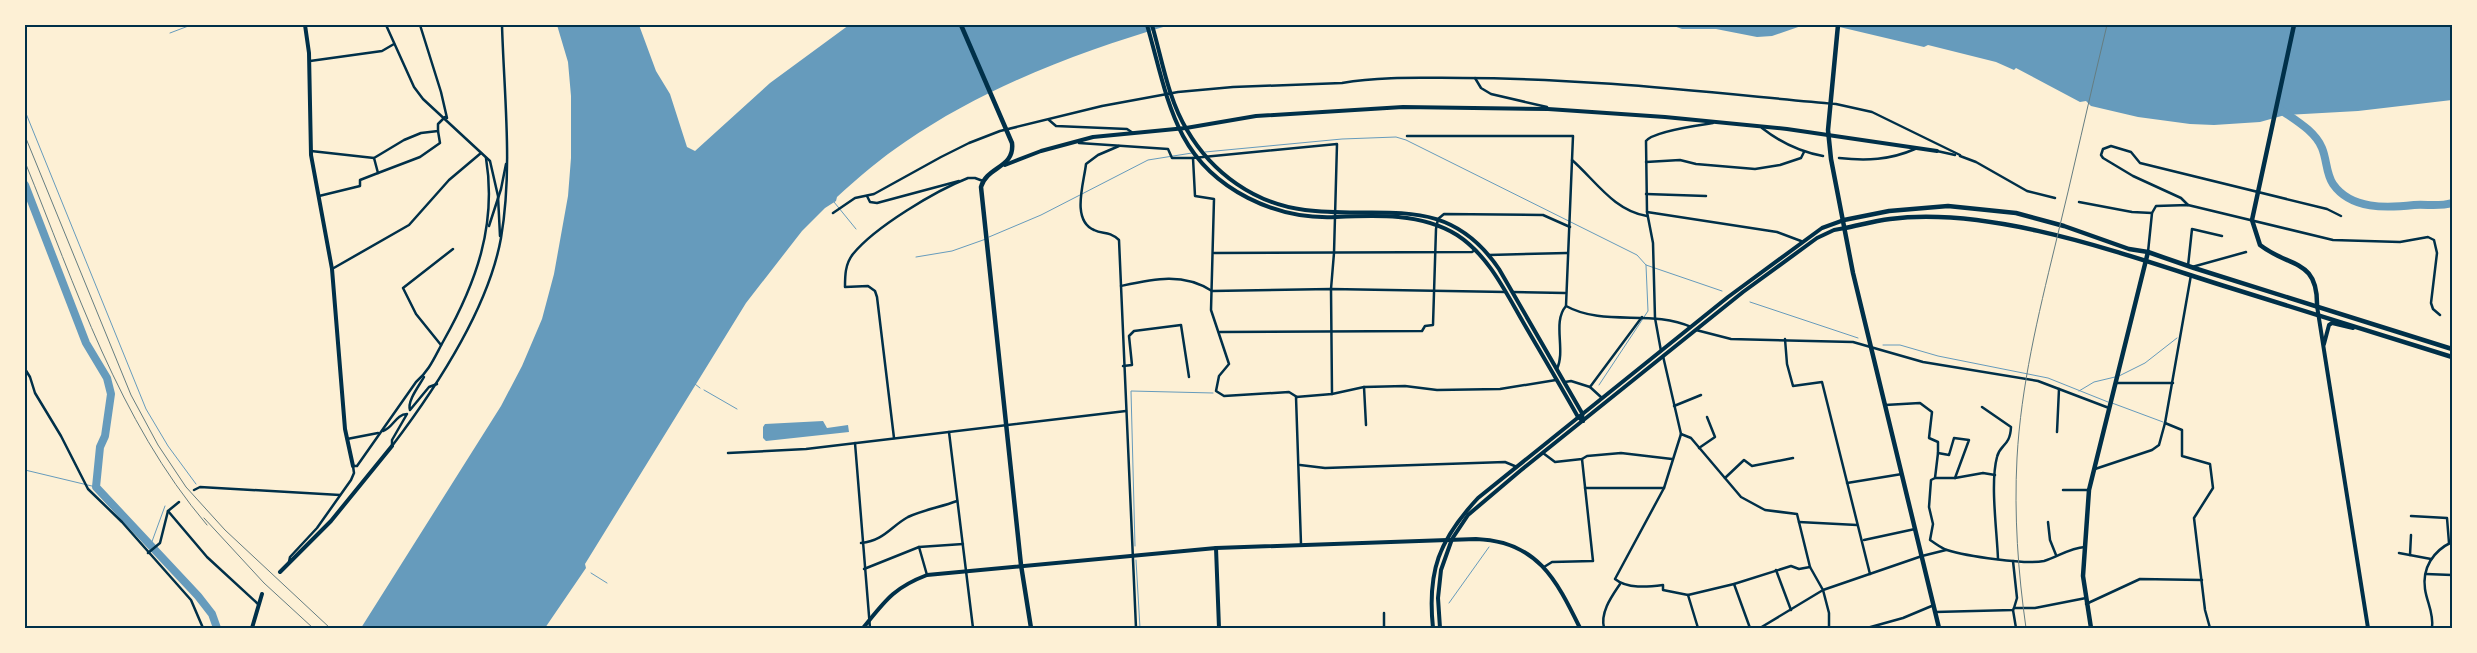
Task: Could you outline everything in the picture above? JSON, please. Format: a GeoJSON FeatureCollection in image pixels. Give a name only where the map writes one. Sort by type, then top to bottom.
{"type":"FeatureCollection","features":[{"type":"Feature","properties":{"kind":"main road"},"geometry":{"type":"LineString","coordinates":[[961,25],[1008,133],[1013,152],[1005,165],[988,174],[981,187],[1021,565],[1030,628]]}},
{"type":"Feature","properties":{"kind":"main road"},"geometry":{"type":"LineString","coordinates":[[1838,25],[1828,133],[1853,273],[1939,628]]}},
{"type":"Feature","properties":{"kind":"main road"},"geometry":{"type":"LineString","coordinates":[[2294,25],[2253,217],[2260,245],[2274,254],[2301,265],[2308,271],[2316,288],[2317,306]]}},
{"type":"Feature","properties":{"kind":"main road"},"geometry":{"type":"LineString","coordinates":[[1844,220],[1889,211],[1948,206],[1983,209],[2039,219],[2452,349]]}},
{"type":"Feature","properties":{"kind":"main road"},"geometry":{"type":"LineString","coordinates":[[1845,228],[1890,219],[1916,217],[1985,221],[2062,237],[2145,260],[2452,357]]}},
{"type":"Feature","properties":{"kind":"main road"},"geometry":{"type":"LineString","coordinates":[[2091,628],[2083,576],[2089,490],[2148,252]]}},
{"type":"Feature","properties":{"kind":"street"},"geometry":{"type":"LineString","coordinates":[[288,564],[290,557],[317,528],[352,480],[354,473],[348,439],[332,269],[311,151],[305,25]]}},
{"type":"Feature","properties":{"kind":"street"},"geometry":{"type":"LineString","coordinates":[[386,25],[414,87],[429,105],[446,118],[490,161],[498,196],[501,238]]}},
{"type":"Feature","properties":{"kind":"street"},"geometry":{"type":"LineString","coordinates":[[420,25],[445,104],[446,118]]}},
{"type":"Feature","properties":{"kind":"street"},"geometry":{"type":"LineString","coordinates":[[280,572],[331,521],[392,446],[437,384],[480,303],[501,238],[505,204],[507,163],[502,25]]}},
{"type":"Feature","properties":{"kind":"street"},"geometry":{"type":"LineString","coordinates":[[1147,25],[1179,127],[1189,146],[1209,169],[1249,199],[1287,213],[1304,216],[1396,217],[1436,225],[1457,235],[1475,250],[1505,292],[1578,417],[1583,421]]}},
{"type":"Feature","properties":{"kind":"street"},"geometry":{"type":"LineString","coordinates":[[1152,25],[1168,80],[1185,127],[1197,145],[1226,176],[1252,193],[1288,207],[1336,212],[1397,211],[1438,219],[1469,237],[1489,255],[1512,292],[1582,413],[1583,421]]}},
{"type":"Feature","properties":{"kind":"street"},"geometry":{"type":"LineString","coordinates":[[308,62],[382,51],[395,44]]}},
{"type":"Feature","properties":{"kind":"street"},"geometry":{"type":"LineString","coordinates":[[1475,78],[1481,88],[1491,94],[1554,109]]}},
{"type":"Feature","properties":{"kind":"street"},"geometry":{"type":"LineString","coordinates":[[834,214],[854,198],[867,196],[968,143],[1000,131],[1102,106],[1178,92],[1233,87],[1342,83],[1360,80],[1475,78],[1561,80],[1647,86],[1836,104],[1872,112],[1960,156],[1976,162],[2027,191],[2055,198]]}},
{"type":"Feature","properties":{"kind":"street"},"geometry":{"type":"LineString","coordinates":[[1005,165],[1041,151],[1093,137],[1185,127],[1256,116],[1334,110],[1427,107],[1554,109],[1718,122],[1828,133],[1960,156]]}},
{"type":"Feature","properties":{"kind":"street"},"geometry":{"type":"LineString","coordinates":[[318,196],[360,186],[360,180],[426,154],[442,141],[438,131],[438,124],[446,118]]}},
{"type":"Feature","properties":{"kind":"street"},"geometry":{"type":"LineString","coordinates":[[1049,120],[1056,126],[1127,129],[1133,133]]}},
{"type":"Feature","properties":{"kind":"street"},"geometry":{"type":"LineString","coordinates":[[1718,122],[1652,136],[1646,141],[1647,216],[1653,243],[1655,318],[1660,351],[1663,356],[1681,434],[1664,488],[1615,579],[1620,584],[1645,587],[1662,585],[1663,590],[1688,595],[1734,584],[1791,566],[1799,568],[1810,567]]}},
{"type":"Feature","properties":{"kind":"street"},"geometry":{"type":"LineString","coordinates":[[1760,126],[1772,136],[1804,152],[1823,156]]}},
{"type":"Feature","properties":{"kind":"street"},"geometry":{"type":"LineString","coordinates":[[311,151],[374,158],[404,140],[421,133],[438,131]]}},
{"type":"Feature","properties":{"kind":"street"},"geometry":{"type":"LineString","coordinates":[[1407,136],[1573,136],[1570,227],[1565,292],[1566,306],[1560,317],[1560,361],[1557,369]]}},
{"type":"Feature","properties":{"kind":"street"},"geometry":{"type":"LineString","coordinates":[[1079,142],[1168,149],[1171,158],[1193,158],[1337,144],[1336,217],[1331,289],[1332,394]]}},
{"type":"Feature","properties":{"kind":"street"},"geometry":{"type":"LineString","coordinates":[[1119,146],[1098,155],[1086,164],[1080,214],[1083,223],[1090,229],[1097,232],[1104,231],[1119,240],[1131,555],[1136,628]]}},
{"type":"Feature","properties":{"kind":"street"},"geometry":{"type":"LineString","coordinates":[[2188,205],[2181,198],[2133,176],[2103,158],[2101,155],[2103,149],[2111,146],[2131,152],[2140,163],[2327,209],[2341,216]]}},
{"type":"Feature","properties":{"kind":"street"},"geometry":{"type":"LineString","coordinates":[[1839,158],[1873,160],[1899,155],[1916,148]]}},
{"type":"Feature","properties":{"kind":"street"},"geometry":{"type":"LineString","coordinates":[[1646,162],[1680,160],[1696,164],[1755,168],[1780,165],[1801,158],[1804,152]]}},
{"type":"Feature","properties":{"kind":"street"},"geometry":{"type":"LineString","coordinates":[[332,269],[409,225],[449,180],[481,153]]}},
{"type":"Feature","properties":{"kind":"street"},"geometry":{"type":"LineString","coordinates":[[374,158],[378,174]]}},
{"type":"Feature","properties":{"kind":"street"},"geometry":{"type":"LineString","coordinates":[[486,158],[489,187],[487,232]]}},
{"type":"Feature","properties":{"kind":"street"},"geometry":{"type":"LineString","coordinates":[[1193,158],[1195,196],[1214,199],[1211,310],[1220,332],[1229,364],[1220,376],[1216,391],[1224,396],[1289,392],[1297,397],[1332,394],[1364,387],[1405,386],[1437,390],[1500,389],[1557,380]]}},
{"type":"Feature","properties":{"kind":"street"},"geometry":{"type":"LineString","coordinates":[[1572,160],[1590,175],[1606,196],[1627,209],[1647,216]]}},
{"type":"Feature","properties":{"kind":"street"},"geometry":{"type":"LineString","coordinates":[[409,410],[412,397],[471,288],[483,252],[504,167],[507,163]]}},
{"type":"Feature","properties":{"kind":"street"},"geometry":{"type":"LineString","coordinates":[[867,196],[870,202],[877,203],[975,178],[983,181]]}},
{"type":"Feature","properties":{"kind":"street"},"geometry":{"type":"LineString","coordinates":[[894,438],[878,297],[875,291],[868,286],[845,287],[848,263],[852,254],[887,225],[962,181]]}},
{"type":"Feature","properties":{"kind":"street"},"geometry":{"type":"LineString","coordinates":[[1646,194],[1706,196]]}},
{"type":"Feature","properties":{"kind":"street"},"geometry":{"type":"LineString","coordinates":[[2079,202],[2132,212],[2152,213]]}},
{"type":"Feature","properties":{"kind":"street"},"geometry":{"type":"LineString","coordinates":[[2148,252],[2152,213],[2156,206],[2188,205],[2253,217],[2333,240],[2400,242],[2428,238],[2434,240],[2437,253],[2431,303],[2433,309],[2440,315]]}},
{"type":"Feature","properties":{"kind":"street"},"geometry":{"type":"LineString","coordinates":[[1647,212],[1778,232],[1802,241]]}},
{"type":"Feature","properties":{"kind":"street"},"geometry":{"type":"LineString","coordinates":[[1220,332],[1422,331],[1425,326],[1433,325],[1432,292],[1436,225],[1438,219],[1444,214],[1543,216],[1570,227]]}},
{"type":"Feature","properties":{"kind":"street"},"geometry":{"type":"LineString","coordinates":[[1433,628],[1432,582],[1445,540],[1456,523],[1478,498],[1739,288],[1822,228],[1844,220]]}},
{"type":"Feature","properties":{"kind":"street"},"geometry":{"type":"LineString","coordinates":[[1440,628],[1438,584],[1441,570],[1452,539],[1468,516],[1520,471],[1743,292],[1817,238],[1833,230],[1845,228]]}},
{"type":"Feature","properties":{"kind":"street"},"geometry":{"type":"LineString","coordinates":[[2188,266],[2192,229],[2222,236]]}},
{"type":"Feature","properties":{"kind":"street"},"geometry":{"type":"LineString","coordinates":[[441,345],[416,314],[403,288],[453,249]]}},
{"type":"Feature","properties":{"kind":"street"},"geometry":{"type":"LineString","coordinates":[[1214,253],[1435,253],[1472,252],[1475,250]]}},
{"type":"Feature","properties":{"kind":"street"},"geometry":{"type":"LineString","coordinates":[[2182,264],[2188,266],[2246,252]]}},
{"type":"Feature","properties":{"kind":"street"},"geometry":{"type":"LineString","coordinates":[[1489,255],[1568,253]]}},
{"type":"Feature","properties":{"kind":"street"},"geometry":{"type":"LineString","coordinates":[[2094,470],[2152,450],[2159,445],[2165,423],[2191,275]]}},
{"type":"Feature","properties":{"kind":"street"},"geometry":{"type":"LineString","coordinates":[[1120,286],[1155,279],[1181,278],[1200,283],[1212,291],[1331,289],[1432,292],[1565,292]]}},
{"type":"Feature","properties":{"kind":"street"},"geometry":{"type":"LineString","coordinates":[[1566,306],[1595,316],[1651,317],[1730,339],[1852,342],[1923,362],[2038,381],[2109,408]]}},
{"type":"Feature","properties":{"kind":"street"},"geometry":{"type":"LineString","coordinates":[[2317,306],[2368,628]]}},
{"type":"Feature","properties":{"kind":"street"},"geometry":{"type":"LineString","coordinates":[[1590,387],[1642,317]]}},
{"type":"Feature","properties":{"kind":"street"},"geometry":{"type":"LineString","coordinates":[[2323,349],[2329,325],[2332,323],[2368,331]]}},
{"type":"Feature","properties":{"kind":"street"},"geometry":{"type":"LineString","coordinates":[[1123,366],[1132,365],[1129,336],[1134,331],[1181,325],[1189,377]]}},
{"type":"Feature","properties":{"kind":"street"},"geometry":{"type":"LineString","coordinates":[[1785,339],[1786,364],[1793,386],[1822,382],[1858,525],[1864,540],[1870,574]]}},
{"type":"Feature","properties":{"kind":"street"},"geometry":{"type":"LineString","coordinates":[[25,369],[30,377],[35,393],[61,436],[86,487],[191,600],[203,628]]}},
{"type":"Feature","properties":{"kind":"street"},"geometry":{"type":"LineString","coordinates":[[353,466],[357,466],[416,382],[426,373]]}},
{"type":"Feature","properties":{"kind":"street"},"geometry":{"type":"LineString","coordinates":[[1564,382],[1572,381],[1590,387],[1602,398]]}},
{"type":"Feature","properties":{"kind":"street"},"geometry":{"type":"LineString","coordinates":[[2115,383],[2172,383]]}},
{"type":"Feature","properties":{"kind":"street"},"geometry":{"type":"LineString","coordinates":[[348,439],[386,431],[394,420],[413,408],[429,387],[437,384]]}},
{"type":"Feature","properties":{"kind":"street"},"geometry":{"type":"LineString","coordinates":[[1364,387],[1366,425]]}},
{"type":"Feature","properties":{"kind":"street"},"geometry":{"type":"LineString","coordinates":[[2057,432],[2059,389]]}},
{"type":"Feature","properties":{"kind":"street"},"geometry":{"type":"LineString","coordinates":[[1674,406],[1701,395]]}},
{"type":"Feature","properties":{"kind":"street"},"geometry":{"type":"LineString","coordinates":[[1297,397],[1302,546]]}},
{"type":"Feature","properties":{"kind":"street"},"geometry":{"type":"LineString","coordinates":[[1885,405],[1920,403],[1932,412],[1929,438],[1938,442],[1935,478]]}},
{"type":"Feature","properties":{"kind":"street"},"geometry":{"type":"LineString","coordinates":[[1982,407],[2011,427],[2010,438],[1997,455],[1994,475],[1998,559]]}},
{"type":"Feature","properties":{"kind":"street"},"geometry":{"type":"LineString","coordinates":[[728,453],[806,449],[1126,411]]}},
{"type":"Feature","properties":{"kind":"street"},"geometry":{"type":"LineString","coordinates":[[392,446],[392,440],[406,417],[406,413]]}},
{"type":"Feature","properties":{"kind":"street"},"geometry":{"type":"LineString","coordinates":[[1698,449],[1715,437],[1707,417]]}},
{"type":"Feature","properties":{"kind":"street"},"geometry":{"type":"LineString","coordinates":[[2165,423],[2182,430],[2182,456],[2210,464],[2214,488],[2194,518],[2210,628]]}},
{"type":"Feature","properties":{"kind":"street"},"geometry":{"type":"LineString","coordinates":[[949,432],[973,628]]}},
{"type":"Feature","properties":{"kind":"street"},"geometry":{"type":"LineString","coordinates":[[1681,434],[1691,438],[1698,449],[1741,497],[1765,510],[1797,514],[1810,567],[1823,590],[1829,613],[1829,628]]}},
{"type":"Feature","properties":{"kind":"street"},"geometry":{"type":"LineString","coordinates":[[1938,453],[1949,455],[1954,438],[1969,440],[1955,478]]}},
{"type":"Feature","properties":{"kind":"street"},"geometry":{"type":"LineString","coordinates":[[855,443],[861,543],[870,628]]}},
{"type":"Feature","properties":{"kind":"street"},"geometry":{"type":"LineString","coordinates":[[1543,453],[1555,462],[1582,459],[1587,456],[1621,453],[1672,459]]}},
{"type":"Feature","properties":{"kind":"street"},"geometry":{"type":"LineString","coordinates":[[1725,478],[1744,460],[1752,466],[1793,458]]}},
{"type":"Feature","properties":{"kind":"street"},"geometry":{"type":"LineString","coordinates":[[1544,567],[1552,562],[1593,561],[1582,459]]}},
{"type":"Feature","properties":{"kind":"street"},"geometry":{"type":"LineString","coordinates":[[1300,465],[1325,468],[1506,462],[1516,466],[1520,471]]}},
{"type":"Feature","properties":{"kind":"street"},"geometry":{"type":"LineString","coordinates":[[1994,475],[1983,473],[1931,480],[1929,508],[1933,524],[1930,540],[1946,550],[2013,561],[2044,561],[2072,548],[2084,546]]}},
{"type":"Feature","properties":{"kind":"street"},"geometry":{"type":"LineString","coordinates":[[1847,482],[1903,474]]}},
{"type":"Feature","properties":{"kind":"street"},"geometry":{"type":"LineString","coordinates":[[194,490],[200,487],[340,495]]}},
{"type":"Feature","properties":{"kind":"street"},"geometry":{"type":"LineString","coordinates":[[1585,488],[1664,488]]}},
{"type":"Feature","properties":{"kind":"street"},"geometry":{"type":"LineString","coordinates":[[2063,490],[2089,490]]}},
{"type":"Feature","properties":{"kind":"street"},"geometry":{"type":"LineString","coordinates":[[861,543],[885,536],[906,519],[917,513],[957,501]]}},
{"type":"Feature","properties":{"kind":"street"},"geometry":{"type":"LineString","coordinates":[[149,553],[160,543],[168,510],[179,502]]}},
{"type":"Feature","properties":{"kind":"street"},"geometry":{"type":"LineString","coordinates":[[168,510],[207,557],[258,604]]}},
{"type":"Feature","properties":{"kind":"street"},"geometry":{"type":"LineString","coordinates":[[2411,516],[2447,518],[2450,543],[2439,548],[2431,559],[2426,574],[2425,590],[2432,610],[2432,628]]}},
{"type":"Feature","properties":{"kind":"street"},"geometry":{"type":"LineString","coordinates":[[1799,522],[1858,525]]}},
{"type":"Feature","properties":{"kind":"street"},"geometry":{"type":"LineString","coordinates":[[2048,522],[2050,540],[2056,555]]}},
{"type":"Feature","properties":{"kind":"street"},"geometry":{"type":"LineString","coordinates":[[1864,540],[1915,529]]}},
{"type":"Feature","properties":{"kind":"street"},"geometry":{"type":"LineString","coordinates":[[2410,555],[2411,535]]}},
{"type":"Feature","properties":{"kind":"street"},"geometry":{"type":"LineString","coordinates":[[863,628],[876,610],[902,585],[927,575],[1216,548],[1485,539],[1508,544],[1526,552],[1544,567],[1561,589],[1580,628]]}},
{"type":"Feature","properties":{"kind":"street"},"geometry":{"type":"LineString","coordinates":[[864,570],[919,547],[963,544]]}},
{"type":"Feature","properties":{"kind":"street"},"geometry":{"type":"LineString","coordinates":[[919,547],[927,575]]}},
{"type":"Feature","properties":{"kind":"street"},"geometry":{"type":"LineString","coordinates":[[1216,548],[1219,628]]}},
{"type":"Feature","properties":{"kind":"street"},"geometry":{"type":"LineString","coordinates":[[1760,628],[1823,590],[1922,556],[1946,550]]}},
{"type":"Feature","properties":{"kind":"street"},"geometry":{"type":"LineString","coordinates":[[2400,553],[2431,559]]}},
{"type":"Feature","properties":{"kind":"street"},"geometry":{"type":"LineString","coordinates":[[2013,561],[2016,628]]}},
{"type":"Feature","properties":{"kind":"street"},"geometry":{"type":"LineString","coordinates":[[1776,570],[1791,610]]}},
{"type":"Feature","properties":{"kind":"street"},"geometry":{"type":"LineString","coordinates":[[2426,574],[2452,575]]}},
{"type":"Feature","properties":{"kind":"street"},"geometry":{"type":"LineString","coordinates":[[2086,604],[2140,579],[2202,580]]}},
{"type":"Feature","properties":{"kind":"street"},"geometry":{"type":"LineString","coordinates":[[1604,628],[1602,622],[1608,603],[1620,584]]}},
{"type":"Feature","properties":{"kind":"street"},"geometry":{"type":"LineString","coordinates":[[1734,584],[1750,628]]}},
{"type":"Feature","properties":{"kind":"street"},"geometry":{"type":"LineString","coordinates":[[252,628],[262,594]]}},
{"type":"Feature","properties":{"kind":"street"},"geometry":{"type":"LineString","coordinates":[[1688,595],[1698,628]]}},
{"type":"Feature","properties":{"kind":"street"},"geometry":{"type":"LineString","coordinates":[[1935,612],[2014,609],[2059,604],[2086,598]]}},
{"type":"Feature","properties":{"kind":"street"},"geometry":{"type":"LineString","coordinates":[[1867,628],[1903,618],[1934,605]]}},
{"type":"Feature","properties":{"kind":"street"},"geometry":{"type":"LineString","coordinates":[[1384,613],[1384,628]]}},
{"type":"Feature","properties":{"kind":"water"},"geometry":{"type":"Polygon","coordinates":[[[557,25],[639,25],[656,71],[670,94],[687,147],[695,151],[770,83],[849,25],[1170,25],[1067,59],[967,104],[896,148],[837,197],[836,201],[825,208],[802,231],[746,303],[585,564],[586,568],[545,628],[361,628],[501,406],[522,366],[542,319],[554,274],[568,196],[571,158],[571,96],[568,62],[557,25]]]}},
{"type":"Feature","properties":{"kind":"water"},"geometry":{"type":"Polygon","coordinates":[[[1671,25],[1804,25],[1772,36],[1757,37],[1716,29],[1682,29],[1671,25]]]}},
{"type":"Feature","properties":{"kind":"water"},"geometry":{"type":"Polygon","coordinates":[[[1831,25],[2452,25],[2452,100],[2358,111],[2285,115],[2260,122],[2214,125],[2190,124],[2138,117],[2091,106],[2086,101],[2080,102],[2016,68],[2014,70],[1996,62],[1928,45],[1924,47],[1831,25]]]}},
{"type":"Feature","properties":{"kind":"water"},"geometry":{"type":"Polygon","coordinates":[[[823,421],[827,428],[848,425],[849,432],[766,441],[763,438],[763,427],[765,424],[823,421]]]}},
{"type":"Feature","properties":{"kind":"waterway"},"geometry":{"type":"LineString","coordinates":[[170,33],[191,25]]}},
{"type":"Feature","properties":{"kind":"waterway"},"geometry":{"type":"LineString","coordinates":[[2281,110],[2315,136],[2322,148],[2333,184],[2349,199],[2381,207],[2452,203]]}},
{"type":"Feature","properties":{"kind":"waterway"},"geometry":{"type":"LineString","coordinates":[[25,111],[146,409],[168,446],[196,484]]}},
{"type":"Feature","properties":{"kind":"waterway"},"geometry":{"type":"LineString","coordinates":[[1205,152],[1342,139],[1396,137],[1406,140],[1637,255],[1646,265],[1722,291]]}},
{"type":"Feature","properties":{"kind":"waterway"},"geometry":{"type":"LineString","coordinates":[[989,237],[1041,215],[1148,160],[1192,153]]}},
{"type":"Feature","properties":{"kind":"waterway"},"geometry":{"type":"LineString","coordinates":[[25,185],[86,343],[107,378],[111,394],[105,436],[100,447],[96,487],[198,596],[212,614],[217,628]]}},
{"type":"Feature","properties":{"kind":"waterway"},"geometry":{"type":"LineString","coordinates":[[834,202],[856,229]]}},
{"type":"Feature","properties":{"kind":"waterway"},"geometry":{"type":"LineString","coordinates":[[916,257],[952,251],[986,239]]}},
{"type":"Feature","properties":{"kind":"waterway"},"geometry":{"type":"LineString","coordinates":[[1599,385],[1648,311],[1646,265]]}},
{"type":"Feature","properties":{"kind":"waterway"},"geometry":{"type":"LineString","coordinates":[[1750,302],[1858,338]]}},
{"type":"Feature","properties":{"kind":"waterway"},"geometry":{"type":"LineString","coordinates":[[2119,376],[2145,363],[2177,338]]}},
{"type":"Feature","properties":{"kind":"waterway"},"geometry":{"type":"LineString","coordinates":[[1883,345],[1900,345],[1938,356],[2048,378],[2108,402]]}},
{"type":"Feature","properties":{"kind":"waterway"},"geometry":{"type":"LineString","coordinates":[[2079,391],[2094,382],[2115,377]]}},
{"type":"Feature","properties":{"kind":"waterway"},"geometry":{"type":"LineString","coordinates":[[695,384],[700,388]]}},
{"type":"Feature","properties":{"kind":"waterway"},"geometry":{"type":"LineString","coordinates":[[704,390],[737,409]]}},
{"type":"Feature","properties":{"kind":"waterway"},"geometry":{"type":"LineString","coordinates":[[1135,546],[1131,391],[1213,393]]}},
{"type":"Feature","properties":{"kind":"waterway"},"geometry":{"type":"LineString","coordinates":[[2112,403],[2163,422]]}},
{"type":"Feature","properties":{"kind":"waterway"},"geometry":{"type":"LineString","coordinates":[[25,470],[96,487]]}},
{"type":"Feature","properties":{"kind":"waterway"},"geometry":{"type":"LineString","coordinates":[[150,547],[165,506]]}},
{"type":"Feature","properties":{"kind":"waterway"},"geometry":{"type":"LineString","coordinates":[[1449,603],[1489,547]]}},
{"type":"Feature","properties":{"kind":"waterway"},"geometry":{"type":"LineString","coordinates":[[1136,560],[1140,628]]}},
{"type":"Feature","properties":{"kind":"waterway"},"geometry":{"type":"LineString","coordinates":[[591,573],[607,583]]}},
{"type":"Feature","properties":{"kind":"railway"},"geometry":{"type":"LineString","coordinates":[[2026,628],[2016,522],[2017,458],[2022,404],[2037,325],[2107,25]]}},
{"type":"Feature","properties":{"kind":"railway"},"geometry":{"type":"LineString","coordinates":[[25,136],[131,395],[158,445],[186,487],[225,530],[330,628]]}},
{"type":"Feature","properties":{"kind":"railway"},"geometry":{"type":"LineString","coordinates":[[25,162],[82,304],[124,397],[148,442],[176,484],[207,525]]}},
{"type":"Feature","properties":{"kind":"railway"},"geometry":{"type":"LineString","coordinates":[[204,518],[264,583],[313,628]]}}]}
